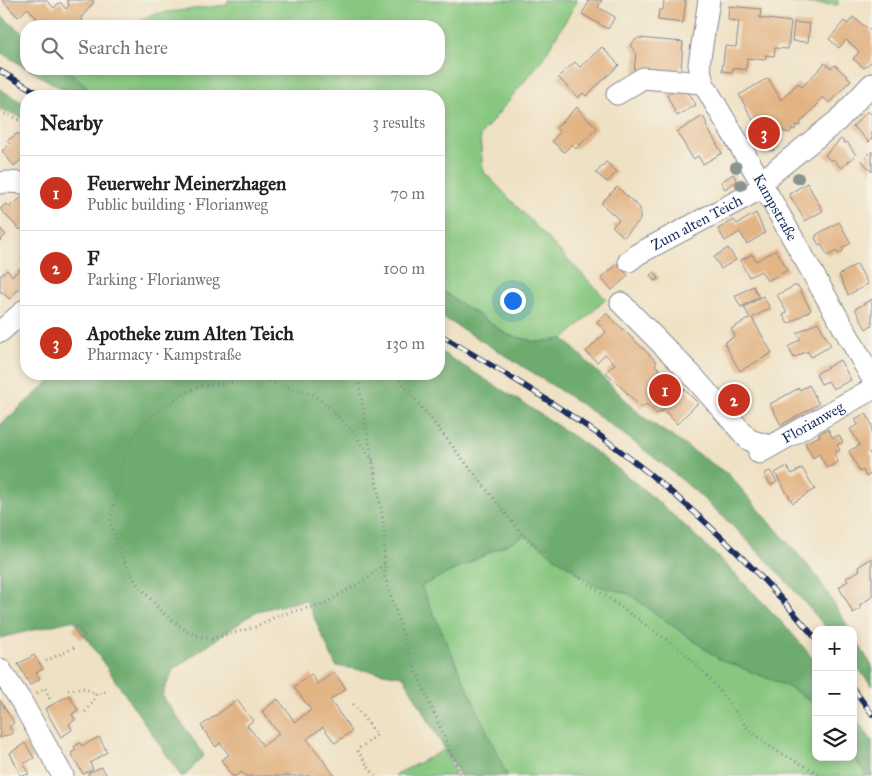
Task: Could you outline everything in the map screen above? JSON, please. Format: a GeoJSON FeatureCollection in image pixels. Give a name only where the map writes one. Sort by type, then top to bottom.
{"type":"FeatureCollection","features":[{"type":"Feature","properties":{"kind":"street","name":"Kampstraße"},"geometry":{"type":"LineString","coordinates":[[709,0],[699,64],[703,83],[763,184],[872,378]]}},
{"type":"Feature","properties":{"kind":"street"},"geometry":{"type":"LineString","coordinates":[[617,94],[643,78],[703,83]]}},
{"type":"Feature","properties":{"kind":"street","name":"Zum alten Teich"},"geometry":{"type":"LineString","coordinates":[[629,261],[638,254],[763,184],[837,121],[872,84]]}},
{"type":"Feature","properties":{"kind":"street"},"geometry":{"type":"LineString","coordinates":[[0,183],[20,183]]}},
{"type":"Feature","properties":{"kind":"street","name":"Florianweg"},"geometry":{"type":"LineString","coordinates":[[621,303],[691,374],[749,440],[762,451],[872,389]]}},
{"type":"Feature","properties":{"kind":"street"},"geometry":{"type":"LineString","coordinates":[[0,344],[4,329],[20,314]]}},
{"type":"Feature","properties":{"kind":"street"},"geometry":{"type":"LineString","coordinates":[[0,669],[63,776]]}},
{"type":"Feature","properties":{"kind":"path"},"geometry":{"type":"LineString","coordinates":[[0,112],[20,120]]}},
{"type":"Feature","properties":{"kind":"path"},"geometry":{"type":"LineString","coordinates":[[238,380],[200,386],[183,394],[161,408],[134,435],[119,470],[122,479],[110,522],[122,557],[136,582],[161,611],[189,633],[212,639],[255,627],[279,615],[324,604],[368,578],[385,563]]}},
{"type":"Feature","properties":{"kind":"path"},"geometry":{"type":"LineString","coordinates":[[265,380],[312,394],[328,406],[354,433],[373,461]]}},
{"type":"Feature","properties":{"kind":"path"},"geometry":{"type":"LineString","coordinates":[[358,380],[384,525],[385,578],[410,657],[461,776]]}},
{"type":"Feature","properties":{"kind":"path"},"geometry":{"type":"LineString","coordinates":[[400,380],[526,539],[685,653],[712,681],[749,730],[772,748],[823,776]]}},
{"type":"Feature","properties":{"kind":"path"},"geometry":{"type":"LineString","coordinates":[[46,662],[77,646]]}},
{"type":"Feature","properties":{"kind":"path"},"geometry":{"type":"LineString","coordinates":[[68,690],[84,688],[96,694],[108,689]]}},
{"type":"Feature","properties":{"kind":"path"},"geometry":{"type":"LineString","coordinates":[[85,712],[93,702],[96,694]]}},
{"type":"Feature","properties":{"kind":"path"},"geometry":{"type":"LineString","coordinates":[[353,704],[377,735],[357,750],[375,776]]}},
{"type":"Feature","properties":{"kind":"green space"},"geometry":{"type":"Polygon","coordinates":[[[228,0],[578,0],[542,60],[480,136],[483,171],[606,299],[564,339],[537,342],[508,335],[445,293],[445,90],[91,90],[73,75],[445,75],[445,20],[142,20],[152,14],[227,5],[228,0]]]}},
{"type":"Feature","properties":{"kind":"green space"},"geometry":{"type":"Polygon","coordinates":[[[777,0],[838,0],[838,5],[777,2],[777,0]]]}},
{"type":"Feature","properties":{"kind":"green space"},"geometry":{"type":"Polygon","coordinates":[[[0,15],[20,31],[20,64],[0,52],[0,15]]]}},
{"type":"Feature","properties":{"kind":"green space"},"geometry":{"type":"Polygon","coordinates":[[[38,75],[73,75],[91,90],[64,90],[38,75]]]}},
{"type":"Feature","properties":{"kind":"green space"},"geometry":{"type":"Polygon","coordinates":[[[0,89],[20,101],[20,117],[0,109],[0,89]]]}},
{"type":"Feature","properties":{"kind":"green space"},"geometry":{"type":"Polygon","coordinates":[[[445,293],[508,335],[537,342],[564,339],[643,417],[729,475],[817,576],[848,626],[825,626],[771,565],[730,523],[687,484],[611,425],[555,387],[445,319],[445,293]]]}},
{"type":"Feature","properties":{"kind":"green space"},"geometry":{"type":"Polygon","coordinates":[[[445,355],[500,388],[598,454],[653,497],[721,560],[798,640],[812,658],[812,702],[785,685],[719,659],[629,594],[592,584],[525,535],[421,586],[507,776],[460,776],[403,676],[336,666],[306,600],[257,611],[174,669],[162,695],[204,755],[185,776],[181,776],[74,620],[0,638],[0,425],[51,380],[445,380],[445,355]]]}},
{"type":"Feature","properties":{"kind":"green space"},"geometry":{"type":"Polygon","coordinates":[[[526,535],[592,584],[629,594],[719,659],[785,685],[812,702],[812,761],[856,761],[867,776],[507,776],[421,586],[526,535]]]}},
{"type":"Feature","properties":{"kind":"green space"},"geometry":{"type":"Polygon","coordinates":[[[857,642],[872,666],[872,686],[857,667],[857,642]]]}},
{"type":"Feature","properties":{"kind":"green space"},"geometry":{"type":"Polygon","coordinates":[[[857,720],[872,741],[872,776],[867,776],[856,761],[857,720]]]}},
{"type":"Feature","properties":{"kind":"green space"},"geometry":{"type":"Polygon","coordinates":[[[444,750],[456,776],[395,775],[444,750]]]}},
{"type":"Feature","properties":{"kind":"building"},"geometry":{"type":"Polygon","coordinates":[[[2,0],[46,0],[54,8],[60,2],[66,9],[69,5],[67,0],[93,0],[94,2],[81,18],[83,20],[38,20],[28,8],[18,17],[2,0]]]}},
{"type":"Feature","properties":{"kind":"building"},"geometry":{"type":"Polygon","coordinates":[[[585,0],[602,0],[598,7],[615,17],[608,29],[582,14],[589,2],[585,0]]]}},
{"type":"Feature","properties":{"kind":"building"},"geometry":{"type":"Polygon","coordinates":[[[664,0],[686,0],[683,23],[658,20],[659,10],[663,10],[664,0]]]}},
{"type":"Feature","properties":{"kind":"building"},"geometry":{"type":"Polygon","coordinates":[[[729,6],[761,9],[760,18],[791,22],[788,49],[775,48],[774,56],[766,55],[765,60],[747,58],[746,70],[733,68],[732,72],[722,71],[725,46],[736,47],[739,21],[728,20],[729,6]]]}},
{"type":"Feature","properties":{"kind":"building"},"geometry":{"type":"Polygon","coordinates":[[[853,17],[872,32],[872,61],[864,68],[853,59],[859,52],[857,49],[846,40],[839,48],[829,39],[844,21],[848,24],[853,17]]]}},
{"type":"Feature","properties":{"kind":"building"},"geometry":{"type":"Polygon","coordinates":[[[794,22],[810,24],[808,42],[792,41],[794,22]]]}},
{"type":"Feature","properties":{"kind":"building"},"geometry":{"type":"Polygon","coordinates":[[[638,38],[683,42],[681,71],[634,72],[636,53],[630,45],[638,38]]]}},
{"type":"Feature","properties":{"kind":"building"},"geometry":{"type":"Polygon","coordinates":[[[602,47],[619,65],[586,96],[583,93],[578,98],[558,77],[575,62],[580,67],[602,47]]]}},
{"type":"Feature","properties":{"kind":"building"},"geometry":{"type":"Polygon","coordinates":[[[825,63],[831,68],[835,65],[851,80],[829,103],[823,97],[801,122],[800,126],[796,125],[795,130],[792,129],[790,133],[782,131],[777,134],[780,140],[778,147],[772,151],[765,149],[753,130],[757,127],[739,95],[768,78],[781,100],[798,83],[802,87],[825,63]]]}},
{"type":"Feature","properties":{"kind":"building"},"geometry":{"type":"Polygon","coordinates":[[[685,87],[696,105],[677,116],[667,95],[685,87]]]}},
{"type":"Feature","properties":{"kind":"building"},"geometry":{"type":"Polygon","coordinates":[[[577,107],[597,128],[576,149],[572,144],[564,152],[552,141],[560,132],[556,128],[577,107]]]}},
{"type":"Feature","properties":{"kind":"building"},"geometry":{"type":"Polygon","coordinates":[[[868,111],[872,115],[872,138],[869,142],[853,126],[868,111]]]}},
{"type":"Feature","properties":{"kind":"building"},"geometry":{"type":"Polygon","coordinates":[[[703,116],[722,153],[703,164],[698,156],[693,159],[677,132],[703,116]]]}},
{"type":"Feature","properties":{"kind":"building"},"geometry":{"type":"Polygon","coordinates":[[[18,133],[20,136],[20,161],[14,166],[2,151],[10,144],[7,141],[18,133]]]}},
{"type":"Feature","properties":{"kind":"building"},"geometry":{"type":"Polygon","coordinates":[[[841,139],[845,143],[847,142],[856,155],[841,168],[833,159],[831,161],[825,155],[841,139]]]}},
{"type":"Feature","properties":{"kind":"building"},"geometry":{"type":"Polygon","coordinates":[[[872,151],[872,172],[862,161],[872,151]]]}},
{"type":"Feature","properties":{"kind":"building"},"geometry":{"type":"Polygon","coordinates":[[[606,162],[617,172],[607,182],[596,173],[606,162]]]}},
{"type":"Feature","properties":{"kind":"building"},"geometry":{"type":"Polygon","coordinates":[[[733,174],[737,181],[725,189],[721,182],[733,174]]]}},
{"type":"Feature","properties":{"kind":"building"},"geometry":{"type":"Polygon","coordinates":[[[807,183],[823,211],[805,221],[789,194],[807,183]]]}},
{"type":"Feature","properties":{"kind":"building"},"geometry":{"type":"Polygon","coordinates":[[[617,187],[640,208],[640,220],[624,237],[612,226],[619,220],[601,203],[617,187]]]}},
{"type":"Feature","properties":{"kind":"building"},"geometry":{"type":"Polygon","coordinates":[[[20,199],[20,230],[0,209],[6,204],[10,208],[20,199]]]}},
{"type":"Feature","properties":{"kind":"building"},"geometry":{"type":"Polygon","coordinates":[[[756,213],[765,233],[747,244],[740,232],[725,241],[718,229],[734,220],[737,224],[756,213]]]}},
{"type":"Feature","properties":{"kind":"building"},"geometry":{"type":"Polygon","coordinates":[[[839,222],[851,243],[842,248],[844,250],[838,254],[836,251],[828,256],[815,238],[817,237],[816,235],[839,222]]]}},
{"type":"Feature","properties":{"kind":"building"},"geometry":{"type":"Polygon","coordinates":[[[0,228],[6,235],[0,241],[0,228]]]}},
{"type":"Feature","properties":{"kind":"building"},"geometry":{"type":"Polygon","coordinates":[[[728,248],[736,260],[721,269],[714,257],[728,248]]]}},
{"type":"Feature","properties":{"kind":"building"},"geometry":{"type":"Polygon","coordinates":[[[776,250],[788,270],[767,281],[761,271],[749,277],[740,261],[752,254],[756,261],[776,250]]]}},
{"type":"Feature","properties":{"kind":"building"},"geometry":{"type":"Polygon","coordinates":[[[618,264],[628,276],[612,290],[601,278],[618,264]]]}},
{"type":"Feature","properties":{"kind":"building"},"geometry":{"type":"Polygon","coordinates":[[[857,264],[868,284],[848,295],[839,275],[857,264]]]}},
{"type":"Feature","properties":{"kind":"building"},"geometry":{"type":"Polygon","coordinates":[[[20,269],[20,288],[9,299],[0,292],[0,276],[7,270],[12,276],[20,269]]]}},
{"type":"Feature","properties":{"kind":"building"},"geometry":{"type":"Polygon","coordinates":[[[655,272],[659,279],[654,281],[650,275],[655,272]]]}},
{"type":"Feature","properties":{"kind":"building"},"geometry":{"type":"Polygon","coordinates":[[[753,286],[759,297],[741,307],[735,296],[753,286]]]}},
{"type":"Feature","properties":{"kind":"building"},"geometry":{"type":"Polygon","coordinates":[[[794,286],[798,286],[811,310],[788,324],[783,315],[787,313],[777,295],[794,286]]]}},
{"type":"Feature","properties":{"kind":"building"},"geometry":{"type":"Polygon","coordinates":[[[763,296],[770,308],[752,318],[772,353],[740,371],[724,343],[735,336],[731,329],[750,318],[744,307],[763,296]]]}},
{"type":"Feature","properties":{"kind":"building"},"geometry":{"type":"Polygon","coordinates":[[[872,299],[872,325],[866,329],[855,309],[872,299]]]}},
{"type":"Feature","properties":{"kind":"building"},"geometry":{"type":"Polygon","coordinates":[[[606,313],[657,362],[655,365],[682,392],[684,389],[698,403],[677,424],[664,410],[657,414],[646,404],[642,408],[606,372],[615,364],[605,354],[597,362],[586,352],[606,332],[597,322],[606,313]]]}},
{"type":"Feature","properties":{"kind":"building"},"geometry":{"type":"Polygon","coordinates":[[[818,322],[831,346],[811,357],[807,351],[794,358],[788,347],[801,339],[797,333],[818,322]]]}},
{"type":"Feature","properties":{"kind":"building"},"geometry":{"type":"Polygon","coordinates":[[[840,360],[851,380],[833,389],[828,381],[821,384],[816,374],[840,360]]]}},
{"type":"Feature","properties":{"kind":"building"},"geometry":{"type":"Polygon","coordinates":[[[809,385],[819,404],[781,425],[770,404],[799,388],[800,390],[809,385]]]}},
{"type":"Feature","properties":{"kind":"building"},"geometry":{"type":"Polygon","coordinates":[[[866,413],[872,425],[872,451],[869,453],[872,456],[872,473],[866,477],[863,470],[860,472],[849,451],[860,445],[850,429],[858,425],[855,419],[866,413]]]}},
{"type":"Feature","properties":{"kind":"building"},"geometry":{"type":"Polygon","coordinates":[[[828,429],[833,438],[839,435],[843,442],[837,445],[840,450],[834,453],[838,462],[827,468],[819,454],[813,458],[805,443],[820,436],[819,434],[828,429]]]}},
{"type":"Feature","properties":{"kind":"building"},"geometry":{"type":"Polygon","coordinates":[[[787,466],[792,474],[802,468],[815,489],[793,503],[775,473],[787,466]]]}},
{"type":"Feature","properties":{"kind":"building"},"geometry":{"type":"Polygon","coordinates":[[[770,471],[777,482],[771,485],[764,474],[770,471]]]}},
{"type":"Feature","properties":{"kind":"building"},"geometry":{"type":"Polygon","coordinates":[[[872,558],[872,597],[859,605],[861,608],[853,613],[839,587],[848,581],[846,578],[860,570],[858,567],[872,558]]]}},
{"type":"Feature","properties":{"kind":"building"},"geometry":{"type":"Polygon","coordinates":[[[77,625],[85,636],[80,639],[73,629],[77,625]]]}},
{"type":"Feature","properties":{"kind":"building"},"geometry":{"type":"Polygon","coordinates":[[[34,655],[43,669],[36,673],[40,679],[30,685],[18,664],[34,655]]]}},
{"type":"Feature","properties":{"kind":"building"},"geometry":{"type":"Polygon","coordinates":[[[334,672],[346,689],[330,700],[352,731],[335,743],[323,727],[307,739],[335,776],[245,776],[242,772],[232,776],[221,760],[229,755],[220,743],[216,747],[201,726],[237,700],[253,721],[247,725],[263,746],[279,734],[262,711],[278,699],[295,722],[311,710],[294,687],[311,674],[318,684],[334,672]]]}},
{"type":"Feature","properties":{"kind":"building"},"geometry":{"type":"Polygon","coordinates":[[[69,695],[78,710],[72,714],[75,720],[69,724],[72,730],[61,737],[45,709],[69,695]]]}},
{"type":"Feature","properties":{"kind":"building"},"geometry":{"type":"Polygon","coordinates":[[[0,700],[14,723],[9,727],[13,733],[0,738],[0,700]]]}},
{"type":"Feature","properties":{"kind":"building"},"geometry":{"type":"Polygon","coordinates":[[[99,737],[107,752],[90,763],[93,769],[83,774],[71,753],[76,750],[74,747],[80,743],[82,746],[99,737]]]}},
{"type":"Feature","properties":{"kind":"building"},"geometry":{"type":"Polygon","coordinates":[[[25,743],[34,758],[23,764],[29,774],[21,776],[10,753],[25,743]]]}},
{"type":"Feature","properties":{"kind":"building"},"geometry":{"type":"Polygon","coordinates":[[[102,767],[107,776],[89,776],[88,773],[102,767]]]}},
{"type":"Feature","properties":{"kind":"railway"},"geometry":{"type":"LineString","coordinates":[[0,71],[33,90]]}},
{"type":"Feature","properties":{"kind":"railway"},"geometry":{"type":"LineString","coordinates":[[445,338],[579,421],[629,457],[686,505],[741,556],[812,634]]}},
{"type":"Feature","properties":{"kind":"railway"},"geometry":{"type":"LineString","coordinates":[[857,693],[872,714]]}},
{"type":"Feature","properties":{"kind":"place","name":"Apotheke zum Alten Teich"},"geometry":{"type":"Point","coordinates":[764,133]}},
{"type":"Feature","properties":{"kind":"place","name":"Feuerwehr Meinerzhagen"},"geometry":{"type":"Point","coordinates":[665,390]}},
{"type":"Feature","properties":{"kind":"place","name":"F"},"geometry":{"type":"Point","coordinates":[734,400]}}]}
